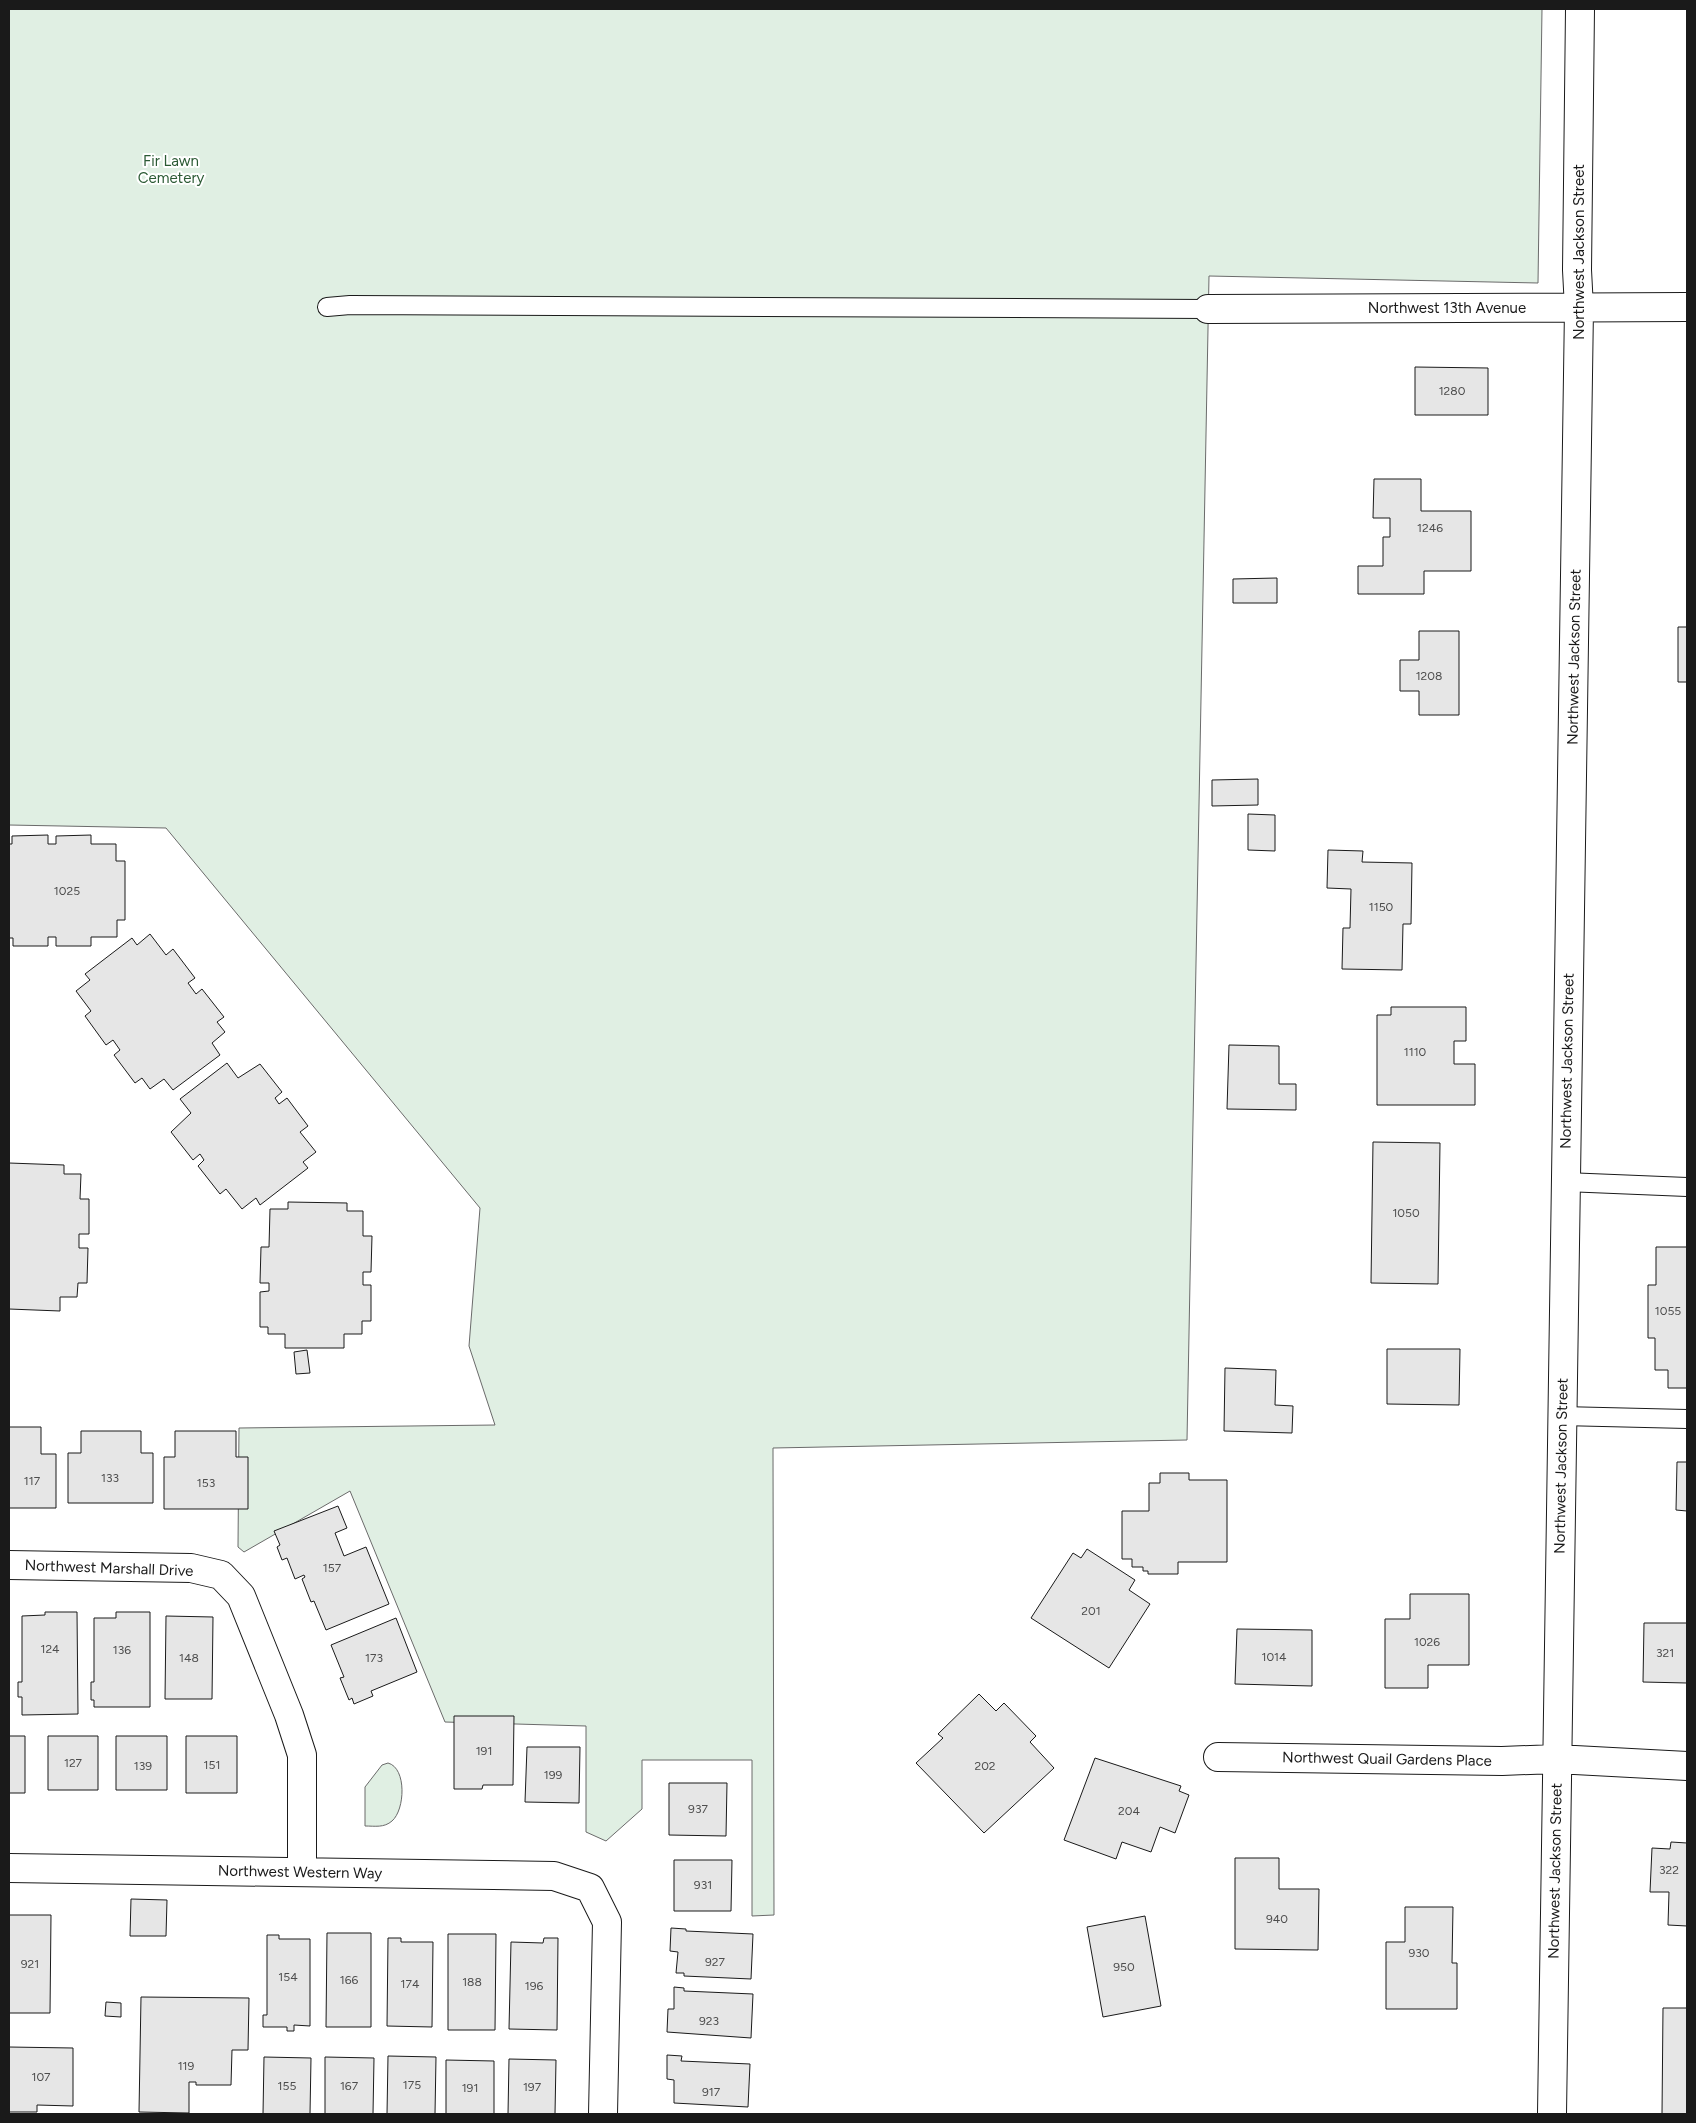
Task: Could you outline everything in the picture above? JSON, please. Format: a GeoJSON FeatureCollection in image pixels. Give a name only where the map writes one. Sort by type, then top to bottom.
{"type":"FeatureCollection","features":[{"type":"Feature","properties":{"kind":"street","name":"Northwest Jackson Street"},"geometry":{"type":"LineString","coordinates":[[1552,2114],[1579,308],[1577,270],[1580,9]]}},
{"type":"Feature","properties":{"kind":"street","name":"Northwest 13th Avenue"},"geometry":{"type":"LineString","coordinates":[[1208,309],[1687,307]]}},
{"type":"Feature","properties":{"kind":"street","name":"Northwest Marshall Drive"},"geometry":{"type":"LineString","coordinates":[[9,1565],[190,1568],[221,1575],[235,1589],[241,1596],[289,1715],[302,1755],[302,1872]]}},
{"type":"Feature","properties":{"kind":"street","name":"Northwest Quail Gardens Place"},"geometry":{"type":"LineString","coordinates":[[1218,1757],[1502,1761],[1556,1758],[1687,1766]]}},
{"type":"Feature","properties":{"kind":"street","name":"Northwest Western Way"},"geometry":{"type":"LineString","coordinates":[[9,1868],[554,1876],[590,1888],[607,1922],[603,2114]]}},
{"type":"Feature","properties":{"kind":"lane"},"geometry":{"type":"LineString","coordinates":[[327,307],[370,305],[1208,309]]}},
{"type":"Feature","properties":{"kind":"lane"},"geometry":{"type":"LineString","coordinates":[[1565,1182],[1687,1187]]}},
{"type":"Feature","properties":{"kind":"lane"},"geometry":{"type":"LineString","coordinates":[[1561,1416],[1687,1419]]}},
{"type":"Feature","properties":{"kind":"green space","name":"Fir Lawn Cemetery"},"geometry":{"type":"Polygon","coordinates":[[[9,9],[1542,9],[1538,283],[1209,276],[1187,1440],[773,1448],[774,1915],[752,1916],[752,1760],[642,1760],[642,1809],[606,1841],[586,1832],[586,1726],[445,1722],[350,1491],[244,1552],[238,1547],[239,1428],[495,1425],[469,1346],[480,1208],[166,828],[9,825],[9,9]]]}},
{"type":"Feature","properties":{"kind":"green space"},"geometry":{"type":"Polygon","coordinates":[[[388,1763],[394,1766],[401,1781],[400,1808],[392,1821],[386,1825],[365,1826],[365,1787],[382,1765],[388,1763]]]}},
{"type":"Feature","properties":{"kind":"building"},"geometry":{"type":"Polygon","coordinates":[[[1415,367],[1488,368],[1488,415],[1415,415],[1415,367]]]}},
{"type":"Feature","properties":{"kind":"building"},"geometry":{"type":"Polygon","coordinates":[[[1374,479],[1421,479],[1421,511],[1471,511],[1471,571],[1424,571],[1424,594],[1358,594],[1358,566],[1383,566],[1383,537],[1390,537],[1390,518],[1373,518],[1374,479]]]}},
{"type":"Feature","properties":{"kind":"building"},"geometry":{"type":"Polygon","coordinates":[[[1277,578],[1277,603],[1233,603],[1233,579],[1277,578]]]}},
{"type":"Feature","properties":{"kind":"building"},"geometry":{"type":"Polygon","coordinates":[[[1678,627],[1687,627],[1687,682],[1678,682],[1678,627]]]}},
{"type":"Feature","properties":{"kind":"building"},"geometry":{"type":"Polygon","coordinates":[[[1419,631],[1459,631],[1459,715],[1419,715],[1419,691],[1400,691],[1400,660],[1419,660],[1419,631]]]}},
{"type":"Feature","properties":{"kind":"building"},"geometry":{"type":"Polygon","coordinates":[[[1258,779],[1258,805],[1212,806],[1212,780],[1258,779]]]}},
{"type":"Feature","properties":{"kind":"building"},"geometry":{"type":"Polygon","coordinates":[[[1248,814],[1275,815],[1275,851],[1248,850],[1248,814]]]}},
{"type":"Feature","properties":{"kind":"building"},"geometry":{"type":"Polygon","coordinates":[[[48,835],[48,844],[56,844],[56,836],[91,835],[91,844],[116,844],[116,861],[125,861],[125,920],[117,920],[117,937],[91,937],[91,946],[56,946],[56,937],[48,937],[48,946],[13,946],[13,938],[9,938],[9,844],[12,844],[12,836],[48,835]]]}},
{"type":"Feature","properties":{"kind":"building"},"geometry":{"type":"Polygon","coordinates":[[[1328,850],[1363,851],[1362,862],[1412,863],[1411,924],[1403,924],[1402,970],[1342,969],[1343,928],[1350,928],[1351,889],[1327,888],[1328,850]]]}},
{"type":"Feature","properties":{"kind":"building"},"geometry":{"type":"Polygon","coordinates":[[[150,934],[166,955],[173,949],[195,978],[188,983],[196,994],[202,989],[224,1017],[217,1022],[225,1032],[212,1043],[220,1055],[173,1090],[164,1079],[150,1089],[142,1078],[135,1083],[114,1055],[120,1050],[113,1040],[106,1045],[85,1016],[91,1011],[76,991],[90,980],[85,974],[132,938],[137,945],[150,934]]]}},
{"type":"Feature","properties":{"kind":"building"},"geometry":{"type":"Polygon","coordinates":[[[1391,1007],[1466,1007],[1466,1041],[1454,1041],[1454,1064],[1475,1064],[1475,1105],[1377,1105],[1377,1015],[1391,1015],[1391,1007]]]}},
{"type":"Feature","properties":{"kind":"building"},"geometry":{"type":"Polygon","coordinates":[[[1229,1045],[1279,1046],[1279,1084],[1296,1084],[1296,1110],[1227,1109],[1229,1045]]]}},
{"type":"Feature","properties":{"kind":"building"},"geometry":{"type":"Polygon","coordinates":[[[227,1063],[238,1078],[260,1064],[282,1092],[275,1098],[279,1104],[287,1098],[308,1126],[300,1132],[316,1152],[303,1162],[308,1168],[260,1205],[256,1198],[242,1209],[226,1189],[220,1194],[198,1166],[204,1160],[200,1154],[193,1160],[171,1132],[191,1113],[180,1099],[227,1063]]]}},
{"type":"Feature","properties":{"kind":"building"},"geometry":{"type":"Polygon","coordinates":[[[1373,1142],[1440,1143],[1438,1284],[1371,1283],[1373,1142]]]}},
{"type":"Feature","properties":{"kind":"building"},"geometry":{"type":"Polygon","coordinates":[[[9,1163],[64,1165],[64,1174],[81,1174],[80,1199],[89,1199],[89,1234],[79,1234],[79,1248],[88,1248],[87,1283],[78,1283],[77,1297],[60,1297],[60,1311],[9,1309],[9,1163]]]}},
{"type":"Feature","properties":{"kind":"building"},"geometry":{"type":"Polygon","coordinates":[[[288,1202],[347,1203],[347,1211],[363,1211],[363,1236],[372,1236],[371,1272],[363,1272],[363,1285],[371,1285],[371,1321],[362,1321],[362,1334],[344,1334],[344,1348],[285,1348],[285,1334],[268,1334],[268,1327],[260,1327],[260,1292],[269,1291],[269,1283],[260,1283],[261,1247],[269,1247],[270,1209],[288,1209],[288,1202]]]}},
{"type":"Feature","properties":{"kind":"building"},"geometry":{"type":"Polygon","coordinates":[[[1656,1247],[1687,1247],[1687,1388],[1668,1388],[1668,1370],[1655,1370],[1655,1338],[1648,1338],[1648,1285],[1656,1285],[1656,1247]]]}},
{"type":"Feature","properties":{"kind":"building"},"geometry":{"type":"Polygon","coordinates":[[[1387,1349],[1460,1349],[1459,1405],[1387,1404],[1387,1349]]]}},
{"type":"Feature","properties":{"kind":"building"},"geometry":{"type":"Polygon","coordinates":[[[307,1350],[310,1373],[296,1374],[294,1352],[307,1350]]]}},
{"type":"Feature","properties":{"kind":"building"},"geometry":{"type":"Polygon","coordinates":[[[1225,1368],[1276,1370],[1275,1405],[1293,1406],[1292,1433],[1224,1431],[1225,1368]]]}},
{"type":"Feature","properties":{"kind":"building"},"geometry":{"type":"Polygon","coordinates":[[[9,1427],[41,1427],[41,1454],[56,1454],[56,1508],[9,1508],[9,1427]]]}},
{"type":"Feature","properties":{"kind":"building"},"geometry":{"type":"Polygon","coordinates":[[[81,1431],[141,1431],[141,1453],[153,1453],[153,1503],[68,1503],[68,1453],[81,1453],[81,1431]]]}},
{"type":"Feature","properties":{"kind":"building"},"geometry":{"type":"Polygon","coordinates":[[[175,1431],[236,1431],[236,1457],[248,1457],[248,1509],[164,1509],[164,1457],[175,1457],[175,1431]]]}},
{"type":"Feature","properties":{"kind":"building"},"geometry":{"type":"Polygon","coordinates":[[[1677,1462],[1687,1462],[1687,1511],[1676,1510],[1677,1462]]]}},
{"type":"Feature","properties":{"kind":"building"},"geometry":{"type":"Polygon","coordinates":[[[1160,1473],[1189,1473],[1189,1480],[1227,1480],[1227,1562],[1178,1562],[1178,1574],[1148,1574],[1148,1571],[1143,1571],[1143,1567],[1132,1567],[1132,1559],[1122,1559],[1122,1511],[1149,1511],[1149,1483],[1160,1483],[1160,1473]]]}},
{"type":"Feature","properties":{"kind":"building"},"geometry":{"type":"Polygon","coordinates":[[[338,1506],[347,1528],[335,1533],[344,1556],[366,1547],[389,1604],[326,1630],[314,1601],[311,1602],[302,1579],[305,1577],[304,1575],[295,1579],[287,1558],[282,1560],[277,1547],[280,1545],[274,1531],[338,1506]]]}},
{"type":"Feature","properties":{"kind":"building"},"geometry":{"type":"Polygon","coordinates":[[[1087,1549],[1135,1580],[1129,1590],[1150,1604],[1109,1668],[1031,1618],[1073,1553],[1081,1558],[1087,1549]]]}},
{"type":"Feature","properties":{"kind":"building"},"geometry":{"type":"Polygon","coordinates":[[[1410,1594],[1469,1594],[1469,1665],[1428,1665],[1428,1688],[1385,1688],[1385,1619],[1410,1619],[1410,1594]]]}},
{"type":"Feature","properties":{"kind":"building"},"geometry":{"type":"Polygon","coordinates":[[[45,1612],[77,1612],[78,1714],[22,1715],[22,1697],[18,1697],[18,1682],[22,1682],[22,1616],[45,1615],[45,1612]]]}},
{"type":"Feature","properties":{"kind":"building"},"geometry":{"type":"Polygon","coordinates":[[[116,1612],[150,1612],[150,1707],[94,1707],[94,1700],[91,1700],[91,1682],[94,1682],[94,1618],[116,1618],[116,1612]]]}},
{"type":"Feature","properties":{"kind":"building"},"geometry":{"type":"Polygon","coordinates":[[[166,1616],[213,1617],[212,1699],[165,1699],[166,1616]]]}},
{"type":"Feature","properties":{"kind":"building"},"geometry":{"type":"Polygon","coordinates":[[[396,1618],[417,1672],[371,1691],[373,1696],[354,1704],[352,1698],[349,1700],[340,1678],[344,1677],[331,1645],[396,1618]]]}},
{"type":"Feature","properties":{"kind":"building"},"geometry":{"type":"Polygon","coordinates":[[[1644,1623],[1687,1623],[1687,1683],[1643,1682],[1644,1623]]]}},
{"type":"Feature","properties":{"kind":"building"},"geometry":{"type":"Polygon","coordinates":[[[1237,1629],[1312,1630],[1312,1686],[1235,1684],[1237,1629]]]}},
{"type":"Feature","properties":{"kind":"building"},"geometry":{"type":"Polygon","coordinates":[[[979,1694],[996,1711],[1004,1703],[1036,1736],[1030,1742],[1054,1768],[984,1833],[916,1763],[943,1738],[938,1734],[979,1694]]]}},
{"type":"Feature","properties":{"kind":"building"},"geometry":{"type":"Polygon","coordinates":[[[454,1716],[514,1716],[513,1785],[483,1785],[482,1789],[454,1789],[454,1716]]]}},
{"type":"Feature","properties":{"kind":"building"},"geometry":{"type":"Polygon","coordinates":[[[9,1736],[25,1736],[25,1793],[9,1793],[9,1736]]]}},
{"type":"Feature","properties":{"kind":"building"},"geometry":{"type":"Polygon","coordinates":[[[48,1736],[98,1736],[98,1790],[48,1790],[48,1736]]]}},
{"type":"Feature","properties":{"kind":"building"},"geometry":{"type":"Polygon","coordinates":[[[116,1736],[167,1736],[167,1790],[116,1790],[116,1736]]]}},
{"type":"Feature","properties":{"kind":"building"},"geometry":{"type":"Polygon","coordinates":[[[186,1736],[237,1736],[237,1793],[186,1793],[186,1736]]]}},
{"type":"Feature","properties":{"kind":"building"},"geometry":{"type":"Polygon","coordinates":[[[527,1747],[580,1747],[579,1803],[525,1802],[527,1747]]]}},
{"type":"Feature","properties":{"kind":"building"},"geometry":{"type":"Polygon","coordinates":[[[1095,1758],[1181,1786],[1179,1791],[1189,1795],[1175,1833],[1160,1827],[1151,1852],[1122,1842],[1116,1859],[1064,1840],[1095,1758]]]}},
{"type":"Feature","properties":{"kind":"building"},"geometry":{"type":"Polygon","coordinates":[[[669,1783],[727,1783],[726,1836],[669,1835],[669,1783]]]}},
{"type":"Feature","properties":{"kind":"building"},"geometry":{"type":"Polygon","coordinates":[[[1671,1842],[1687,1843],[1687,1926],[1668,1925],[1669,1892],[1650,1892],[1652,1848],[1670,1849],[1671,1842]]]}},
{"type":"Feature","properties":{"kind":"building"},"geometry":{"type":"Polygon","coordinates":[[[1235,1858],[1279,1858],[1279,1889],[1319,1889],[1318,1950],[1235,1949],[1235,1858]]]}},
{"type":"Feature","properties":{"kind":"building"},"geometry":{"type":"Polygon","coordinates":[[[674,1860],[732,1860],[731,1911],[674,1911],[674,1860]]]}},
{"type":"Feature","properties":{"kind":"building"},"geometry":{"type":"Polygon","coordinates":[[[131,1899],[167,1900],[166,1936],[130,1936],[131,1899]]]}},
{"type":"Feature","properties":{"kind":"building"},"geometry":{"type":"Polygon","coordinates":[[[1405,1907],[1453,1907],[1452,1963],[1457,1963],[1457,2009],[1386,2009],[1386,1942],[1405,1942],[1405,1907]]]}},
{"type":"Feature","properties":{"kind":"building"},"geometry":{"type":"Polygon","coordinates":[[[9,1915],[51,1915],[50,2013],[9,2013],[9,1915]]]}},
{"type":"Feature","properties":{"kind":"building"},"geometry":{"type":"Polygon","coordinates":[[[1145,1916],[1161,2006],[1103,2017],[1087,1927],[1145,1916]]]}},
{"type":"Feature","properties":{"kind":"building"},"geometry":{"type":"Polygon","coordinates":[[[671,1928],[686,1929],[686,1931],[753,1934],[751,1979],[684,1976],[684,1973],[676,1973],[678,1952],[670,1951],[671,1928]]]}},
{"type":"Feature","properties":{"kind":"building"},"geometry":{"type":"Polygon","coordinates":[[[327,1933],[371,1933],[371,2027],[326,2027],[327,1933]]]}},
{"type":"Feature","properties":{"kind":"building"},"geometry":{"type":"Polygon","coordinates":[[[448,1934],[496,1934],[495,2030],[448,2030],[448,1934]]]}},
{"type":"Feature","properties":{"kind":"building"},"geometry":{"type":"Polygon","coordinates":[[[267,1935],[279,1935],[279,1939],[310,1939],[310,2026],[294,2025],[294,2031],[287,2031],[287,2027],[263,2027],[263,2015],[267,2015],[267,1935]]]}},
{"type":"Feature","properties":{"kind":"building"},"geometry":{"type":"Polygon","coordinates":[[[388,1938],[401,1938],[401,1942],[433,1942],[432,2027],[387,2026],[388,1938]]]}},
{"type":"Feature","properties":{"kind":"building"},"geometry":{"type":"Polygon","coordinates":[[[544,1938],[558,1938],[557,2030],[509,2029],[511,1942],[543,1943],[544,1938]]]}},
{"type":"Feature","properties":{"kind":"building"},"geometry":{"type":"Polygon","coordinates":[[[674,1987],[684,1988],[684,1991],[753,1994],[751,2038],[667,2032],[668,2009],[674,2009],[674,1987]]]}},
{"type":"Feature","properties":{"kind":"building"},"geometry":{"type":"Polygon","coordinates":[[[141,1997],[249,1998],[248,2050],[232,2050],[231,2085],[196,2085],[196,2082],[189,2082],[189,2113],[139,2112],[141,1997]]]}},
{"type":"Feature","properties":{"kind":"building"},"geometry":{"type":"Polygon","coordinates":[[[106,2002],[121,2003],[121,2017],[105,2016],[106,2002]]]}},
{"type":"Feature","properties":{"kind":"building"},"geometry":{"type":"Polygon","coordinates":[[[1663,2008],[1687,2008],[1687,2114],[1662,2114],[1663,2008]]]}},
{"type":"Feature","properties":{"kind":"building"},"geometry":{"type":"Polygon","coordinates":[[[9,2047],[73,2048],[73,2106],[37,2105],[37,2112],[9,2112],[9,2047]]]}},
{"type":"Feature","properties":{"kind":"building"},"geometry":{"type":"Polygon","coordinates":[[[667,2055],[682,2056],[681,2061],[750,2064],[748,2107],[674,2103],[674,2080],[667,2079],[667,2055]]]}},
{"type":"Feature","properties":{"kind":"building"},"geometry":{"type":"Polygon","coordinates":[[[388,2056],[436,2057],[435,2114],[387,2114],[388,2056]]]}},
{"type":"Feature","properties":{"kind":"building"},"geometry":{"type":"Polygon","coordinates":[[[264,2057],[311,2058],[310,2114],[263,2114],[264,2057]]]}},
{"type":"Feature","properties":{"kind":"building"},"geometry":{"type":"Polygon","coordinates":[[[325,2057],[374,2058],[373,2114],[325,2114],[325,2057]]]}},
{"type":"Feature","properties":{"kind":"building"},"geometry":{"type":"Polygon","coordinates":[[[509,2059],[556,2060],[555,2114],[508,2114],[509,2059]]]}},
{"type":"Feature","properties":{"kind":"building"},"geometry":{"type":"Polygon","coordinates":[[[446,2060],[494,2061],[494,2114],[446,2114],[446,2060]]]}}]}
